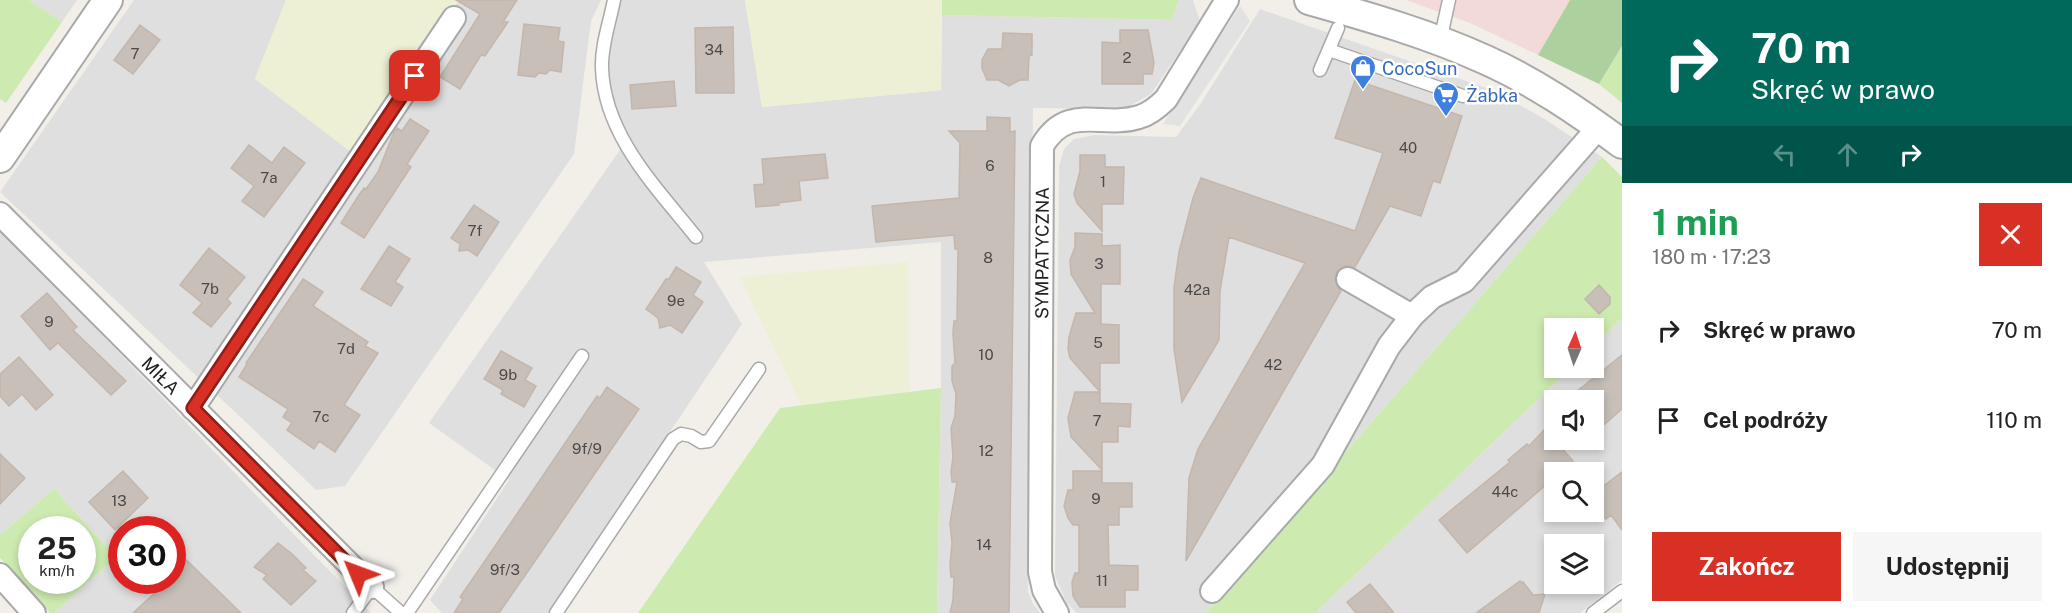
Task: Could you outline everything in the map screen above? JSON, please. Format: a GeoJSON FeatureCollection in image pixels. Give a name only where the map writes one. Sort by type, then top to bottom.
{"type":"FeatureCollection","features":[{"type":"Feature","properties":{"kind":"street"},"geometry":{"type":"LineString","coordinates":[[0,158],[108,0]]}},
{"type":"Feature","properties":{"kind":"street","name":"SYMPATYCZNA"},"geometry":{"type":"LineString","coordinates":[[1058,613],[1044,590],[1040,572],[1042,146],[1049,133],[1060,125],[1075,120],[1125,119],[1154,111],[1166,99],[1227,0]]}},
{"type":"Feature","properties":{"kind":"street"},"geometry":{"type":"LineString","coordinates":[[1309,0],[1440,41],[1520,77],[1560,99],[1622,144]]}},
{"type":"Feature","properties":{"kind":"street"},"geometry":{"type":"LineString","coordinates":[[193,408],[454,18]]}},
{"type":"Feature","properties":{"kind":"street"},"geometry":{"type":"LineString","coordinates":[[1212,591],[1323,465],[1389,346],[1412,316],[1432,297],[1464,281],[1599,127]]}},
{"type":"Feature","properties":{"kind":"street","name":"MIŁA"},"geometry":{"type":"LineString","coordinates":[[0,214],[372,587]]}},
{"type":"Feature","properties":{"kind":"street"},"geometry":{"type":"LineString","coordinates":[[1348,279],[1412,316]]}},
{"type":"Feature","properties":{"kind":"street"},"geometry":{"type":"LineString","coordinates":[[0,575],[34,613]]}},
{"type":"Feature","properties":{"kind":"lane"},"geometry":{"type":"LineString","coordinates":[[614,0],[602,66],[605,96],[612,118],[616,129],[646,174],[696,237]]}},
{"type":"Feature","properties":{"kind":"lane"},"geometry":{"type":"LineString","coordinates":[[1440,41],[1449,0]]}},
{"type":"Feature","properties":{"kind":"lane"},"geometry":{"type":"LineString","coordinates":[[1320,70],[1338,28]]}},
{"type":"Feature","properties":{"kind":"lane"},"geometry":{"type":"LineString","coordinates":[[1329,50],[1463,96]]}},
{"type":"Feature","properties":{"kind":"lane"},"geometry":{"type":"LineString","coordinates":[[407,613],[582,356]]}},
{"type":"Feature","properties":{"kind":"lane"},"geometry":{"type":"LineString","coordinates":[[556,613],[673,439],[681,434],[691,436],[701,442],[709,441],[759,369]]}},
{"type":"Feature","properties":{"kind":"lane"},"geometry":{"type":"LineString","coordinates":[[353,613],[372,587],[401,613]]}},
{"type":"Feature","properties":{"kind":"lane"},"geometry":{"type":"LineString","coordinates":[[1593,613],[1622,591]]}},
{"type":"Feature","properties":{"kind":"shaded area"},"geometry":{"type":"Polygon","coordinates":[[[29,0],[77,0],[62,22],[29,0]]]}},
{"type":"Feature","properties":{"kind":"shaded area"},"geometry":{"type":"Polygon","coordinates":[[[134,0],[286,0],[255,79],[459,0],[601,0],[591,21],[574,154],[345,486],[316,490],[0,192],[134,0]]]}},
{"type":"Feature","properties":{"kind":"shaded area"},"geometry":{"type":"Polygon","coordinates":[[[616,0],[745,0],[762,107],[941,90],[942,15],[1172,20],[1179,0],[1193,0],[1200,21],[1151,94],[1124,109],[1033,108],[1028,592],[1040,613],[937,613],[941,242],[704,262],[742,324],[549,613],[442,613],[430,600],[509,480],[429,423],[620,150],[596,81],[616,0]]]}},
{"type":"Feature","properties":{"kind":"shaded area"},"geometry":{"type":"Polygon","coordinates":[[[1406,0],[1570,0],[1538,55],[1470,23],[1406,0]]]}},
{"type":"Feature","properties":{"kind":"shaded area"},"geometry":{"type":"Polygon","coordinates":[[[1240,6],[1250,21],[1180,126],[1163,124],[1240,6]]]}},
{"type":"Feature","properties":{"kind":"shaded area"},"geometry":{"type":"Polygon","coordinates":[[[1260,9],[1492,90],[1543,118],[1602,157],[1206,613],[1077,613],[1066,602],[1055,576],[1059,166],[1064,149],[1074,139],[1094,135],[1176,137],[1201,103],[1260,9]]]}},
{"type":"Feature","properties":{"kind":"shaded area"},"geometry":{"type":"Polygon","coordinates":[[[0,229],[371,613],[54,613],[75,594],[96,594],[96,575],[108,564],[108,594],[186,594],[186,516],[108,516],[108,548],[96,535],[96,516],[79,516],[54,489],[22,516],[18,516],[18,520],[0,535],[0,229]]]}},
{"type":"Feature","properties":{"kind":"shaded area"},"geometry":{"type":"Polygon","coordinates":[[[1622,318],[1622,580],[1580,613],[1315,613],[1544,394],[1544,450],[1604,450],[1604,390],[1548,390],[1561,378],[1604,378],[1604,335],[1622,318]]]}},
{"type":"Feature","properties":{"kind":"green space"},"geometry":{"type":"Polygon","coordinates":[[[0,0],[29,0],[62,22],[6,103],[0,99],[0,0]]]}},
{"type":"Feature","properties":{"kind":"green space"},"geometry":{"type":"Polygon","coordinates":[[[286,0],[459,0],[355,155],[255,79],[286,0]]]}},
{"type":"Feature","properties":{"kind":"green space"},"geometry":{"type":"Polygon","coordinates":[[[745,0],[942,0],[941,90],[762,107],[745,0]]]}},
{"type":"Feature","properties":{"kind":"green space"},"geometry":{"type":"Polygon","coordinates":[[[942,0],[1179,0],[1172,20],[942,15],[942,0]]]}},
{"type":"Feature","properties":{"kind":"green space"},"geometry":{"type":"Polygon","coordinates":[[[1570,0],[1622,0],[1622,46],[1599,84],[1538,55],[1570,0]]]}},
{"type":"Feature","properties":{"kind":"green space"},"geometry":{"type":"Polygon","coordinates":[[[1622,46],[1622,103],[1599,84],[1622,46]]]}},
{"type":"Feature","properties":{"kind":"green space"},"geometry":{"type":"Polygon","coordinates":[[[1602,157],[1622,177],[1622,318],[1604,335],[1604,318],[1544,318],[1544,378],[1561,378],[1548,390],[1544,390],[1544,394],[1315,613],[1206,613],[1602,157]]]}},
{"type":"Feature","properties":{"kind":"green space"},"geometry":{"type":"Polygon","coordinates":[[[908,262],[909,392],[801,405],[740,277],[908,262]]]}},
{"type":"Feature","properties":{"kind":"green space"},"geometry":{"type":"Polygon","coordinates":[[[941,388],[937,613],[638,613],[780,408],[941,388]]]}},
{"type":"Feature","properties":{"kind":"green space"},"geometry":{"type":"Polygon","coordinates":[[[54,489],[79,516],[22,516],[54,489]]]}},
{"type":"Feature","properties":{"kind":"green space"},"geometry":{"type":"Polygon","coordinates":[[[18,520],[18,578],[0,558],[0,535],[18,520]]]}},
{"type":"Feature","properties":{"kind":"green space"},"geometry":{"type":"Polygon","coordinates":[[[96,535],[108,548],[108,564],[96,575],[96,535]]]}},
{"type":"Feature","properties":{"kind":"green space"},"geometry":{"type":"Polygon","coordinates":[[[33,594],[75,594],[54,613],[50,613],[33,594]]]}},
{"type":"Feature","properties":{"kind":"building"},"geometry":{"type":"Polygon","coordinates":[[[456,0],[517,0],[503,22],[508,22],[485,56],[481,55],[460,89],[440,77],[480,14],[456,0]]]}},
{"type":"Feature","properties":{"kind":"building"},"geometry":{"type":"Polygon","coordinates":[[[524,24],[560,28],[558,41],[564,42],[561,72],[550,70],[546,74],[539,73],[535,77],[518,75],[524,24]]]}},
{"type":"Feature","properties":{"kind":"building"},"geometry":{"type":"Polygon","coordinates":[[[140,25],[160,40],[133,74],[114,60],[140,25]]]}},
{"type":"Feature","properties":{"kind":"building"},"geometry":{"type":"Polygon","coordinates":[[[733,27],[734,93],[696,93],[695,28],[733,27]]]}},
{"type":"Feature","properties":{"kind":"building"},"geometry":{"type":"Polygon","coordinates":[[[1120,30],[1148,30],[1154,63],[1152,74],[1143,74],[1143,84],[1102,84],[1102,42],[1120,43],[1120,30]]]}},
{"type":"Feature","properties":{"kind":"building"},"geometry":{"type":"Polygon","coordinates":[[[1003,33],[1032,34],[1032,55],[1029,56],[1028,80],[1020,80],[1009,86],[998,80],[987,80],[982,68],[982,60],[988,49],[1002,49],[1003,33]]]}},
{"type":"Feature","properties":{"kind":"building"},"geometry":{"type":"Polygon","coordinates":[[[1355,80],[1462,116],[1440,183],[1433,181],[1421,216],[1390,206],[1355,267],[1342,267],[1337,272],[1335,280],[1341,291],[1186,561],[1189,478],[1198,449],[1305,263],[1229,237],[1220,291],[1219,340],[1182,402],[1174,349],[1174,287],[1179,252],[1193,198],[1201,178],[1355,231],[1383,153],[1335,138],[1355,80]]]}},
{"type":"Feature","properties":{"kind":"building"},"geometry":{"type":"Polygon","coordinates":[[[674,81],[676,106],[632,109],[630,85],[674,81]]]}},
{"type":"Feature","properties":{"kind":"building"},"geometry":{"type":"Polygon","coordinates":[[[987,117],[1010,118],[1010,132],[1015,131],[1009,613],[950,613],[954,577],[951,577],[950,565],[952,543],[950,523],[957,482],[952,482],[951,428],[955,416],[956,394],[952,381],[952,366],[955,363],[953,333],[954,321],[957,321],[958,249],[955,249],[954,235],[876,242],[872,206],[959,198],[960,143],[949,131],[987,131],[987,117]]]}},
{"type":"Feature","properties":{"kind":"building"},"geometry":{"type":"Polygon","coordinates":[[[410,119],[429,131],[407,164],[411,167],[364,238],[341,223],[364,188],[366,189],[378,172],[394,132],[397,128],[402,131],[410,119]]]}},
{"type":"Feature","properties":{"kind":"building"},"geometry":{"type":"Polygon","coordinates":[[[249,145],[272,163],[284,147],[305,163],[264,217],[242,201],[254,186],[231,168],[249,145]]]}},
{"type":"Feature","properties":{"kind":"building"},"geometry":{"type":"Polygon","coordinates":[[[825,154],[828,178],[799,181],[801,200],[756,207],[754,185],[764,184],[762,159],[825,154]]]}},
{"type":"Feature","properties":{"kind":"building"},"geometry":{"type":"Polygon","coordinates":[[[1080,155],[1105,155],[1105,167],[1124,167],[1123,204],[1102,204],[1102,231],[1077,203],[1074,194],[1080,171],[1080,155]]]}},
{"type":"Feature","properties":{"kind":"building"},"geometry":{"type":"Polygon","coordinates":[[[474,205],[499,222],[477,256],[468,250],[459,251],[460,244],[451,238],[474,205]]]}},
{"type":"Feature","properties":{"kind":"building"},"geometry":{"type":"Polygon","coordinates":[[[1075,233],[1102,234],[1102,246],[1120,245],[1120,284],[1101,284],[1101,324],[1119,325],[1119,363],[1100,363],[1100,392],[1070,358],[1068,349],[1076,313],[1095,313],[1071,274],[1070,260],[1075,247],[1075,233]]]}},
{"type":"Feature","properties":{"kind":"building"},"geometry":{"type":"Polygon","coordinates":[[[389,246],[410,259],[395,282],[403,287],[391,306],[361,289],[389,246]]]}},
{"type":"Feature","properties":{"kind":"building"},"geometry":{"type":"Polygon","coordinates":[[[209,248],[245,277],[227,299],[231,303],[211,327],[193,313],[202,303],[180,285],[209,248]]]}},
{"type":"Feature","properties":{"kind":"building"},"geometry":{"type":"Polygon","coordinates":[[[676,267],[701,282],[693,295],[703,302],[682,333],[670,325],[660,328],[658,318],[646,309],[676,267]]]}},
{"type":"Feature","properties":{"kind":"building"},"geometry":{"type":"Polygon","coordinates":[[[303,279],[323,292],[313,306],[368,342],[365,346],[378,353],[344,405],[360,415],[335,452],[319,441],[314,449],[287,430],[292,423],[283,417],[288,409],[239,377],[303,279]]]}},
{"type":"Feature","properties":{"kind":"building"},"geometry":{"type":"Polygon","coordinates":[[[1599,285],[1610,297],[1610,304],[1599,314],[1585,299],[1599,285]]]}},
{"type":"Feature","properties":{"kind":"building"},"geometry":{"type":"Polygon","coordinates":[[[47,293],[77,327],[73,330],[126,381],[111,395],[58,343],[50,350],[21,316],[47,293]]]}},
{"type":"Feature","properties":{"kind":"building"},"geometry":{"type":"Polygon","coordinates":[[[501,351],[532,368],[525,380],[536,386],[524,407],[501,394],[503,390],[484,379],[501,351]]]}},
{"type":"Feature","properties":{"kind":"building"},"geometry":{"type":"Polygon","coordinates":[[[1622,355],[1622,409],[1604,425],[1604,390],[1578,390],[1593,378],[1604,378],[1604,369],[1622,355]]]}},
{"type":"Feature","properties":{"kind":"building"},"geometry":{"type":"Polygon","coordinates":[[[19,357],[53,395],[36,410],[22,394],[9,406],[0,396],[0,374],[19,357]]]}},
{"type":"Feature","properties":{"kind":"building"},"geometry":{"type":"Polygon","coordinates":[[[607,387],[639,409],[499,613],[454,613],[463,599],[460,597],[597,396],[600,398],[607,387]]]}},
{"type":"Feature","properties":{"kind":"building"},"geometry":{"type":"Polygon","coordinates":[[[1075,392],[1100,392],[1100,403],[1131,404],[1130,427],[1118,426],[1118,442],[1102,442],[1102,470],[1071,437],[1068,418],[1075,392]]]}},
{"type":"Feature","properties":{"kind":"building"},"geometry":{"type":"Polygon","coordinates":[[[1544,430],[1544,450],[1563,450],[1573,461],[1544,462],[1544,487],[1467,553],[1439,520],[1510,462],[1508,460],[1527,444],[1529,446],[1544,430]]]}},
{"type":"Feature","properties":{"kind":"building"},"geometry":{"type":"Polygon","coordinates":[[[0,454],[25,478],[0,504],[0,454]]]}},
{"type":"Feature","properties":{"kind":"building"},"geometry":{"type":"Polygon","coordinates":[[[123,471],[148,498],[129,516],[108,516],[108,522],[89,502],[123,471]]]}},
{"type":"Feature","properties":{"kind":"building"},"geometry":{"type":"Polygon","coordinates":[[[1073,471],[1102,471],[1102,483],[1132,483],[1132,507],[1119,507],[1119,525],[1108,525],[1109,565],[1138,566],[1138,590],[1125,590],[1125,607],[1080,607],[1073,596],[1072,582],[1075,573],[1079,573],[1079,525],[1073,525],[1064,506],[1068,490],[1073,490],[1073,471]]]}},
{"type":"Feature","properties":{"kind":"building"},"geometry":{"type":"Polygon","coordinates":[[[1622,472],[1622,530],[1611,515],[1606,519],[1604,517],[1604,486],[1622,472]]]}},
{"type":"Feature","properties":{"kind":"building"},"geometry":{"type":"Polygon","coordinates":[[[278,543],[306,568],[303,570],[316,581],[291,605],[263,579],[267,575],[254,567],[278,543]]]}},
{"type":"Feature","properties":{"kind":"building"},"geometry":{"type":"Polygon","coordinates":[[[186,560],[241,613],[133,613],[154,594],[186,594],[186,560]]]}},
{"type":"Feature","properties":{"kind":"building"},"geometry":{"type":"Polygon","coordinates":[[[1520,581],[1533,595],[1545,594],[1539,613],[1476,613],[1520,581]]]}},
{"type":"Feature","properties":{"kind":"building"},"geometry":{"type":"Polygon","coordinates":[[[1370,584],[1394,613],[1356,613],[1347,602],[1370,584]]]}},
{"type":"Feature","properties":{"kind":"place","name":"CocoSun"},"geometry":{"type":"Point","coordinates":[1363,91]}},
{"type":"Feature","properties":{"kind":"place","name":"Żabka"},"geometry":{"type":"Point","coordinates":[1446,118]}},
{"type":"Feature","properties":{"kind":"route"},"geometry":{"type":"LineString","coordinates":[[358,574],[193,408],[415,76]]}}]}
